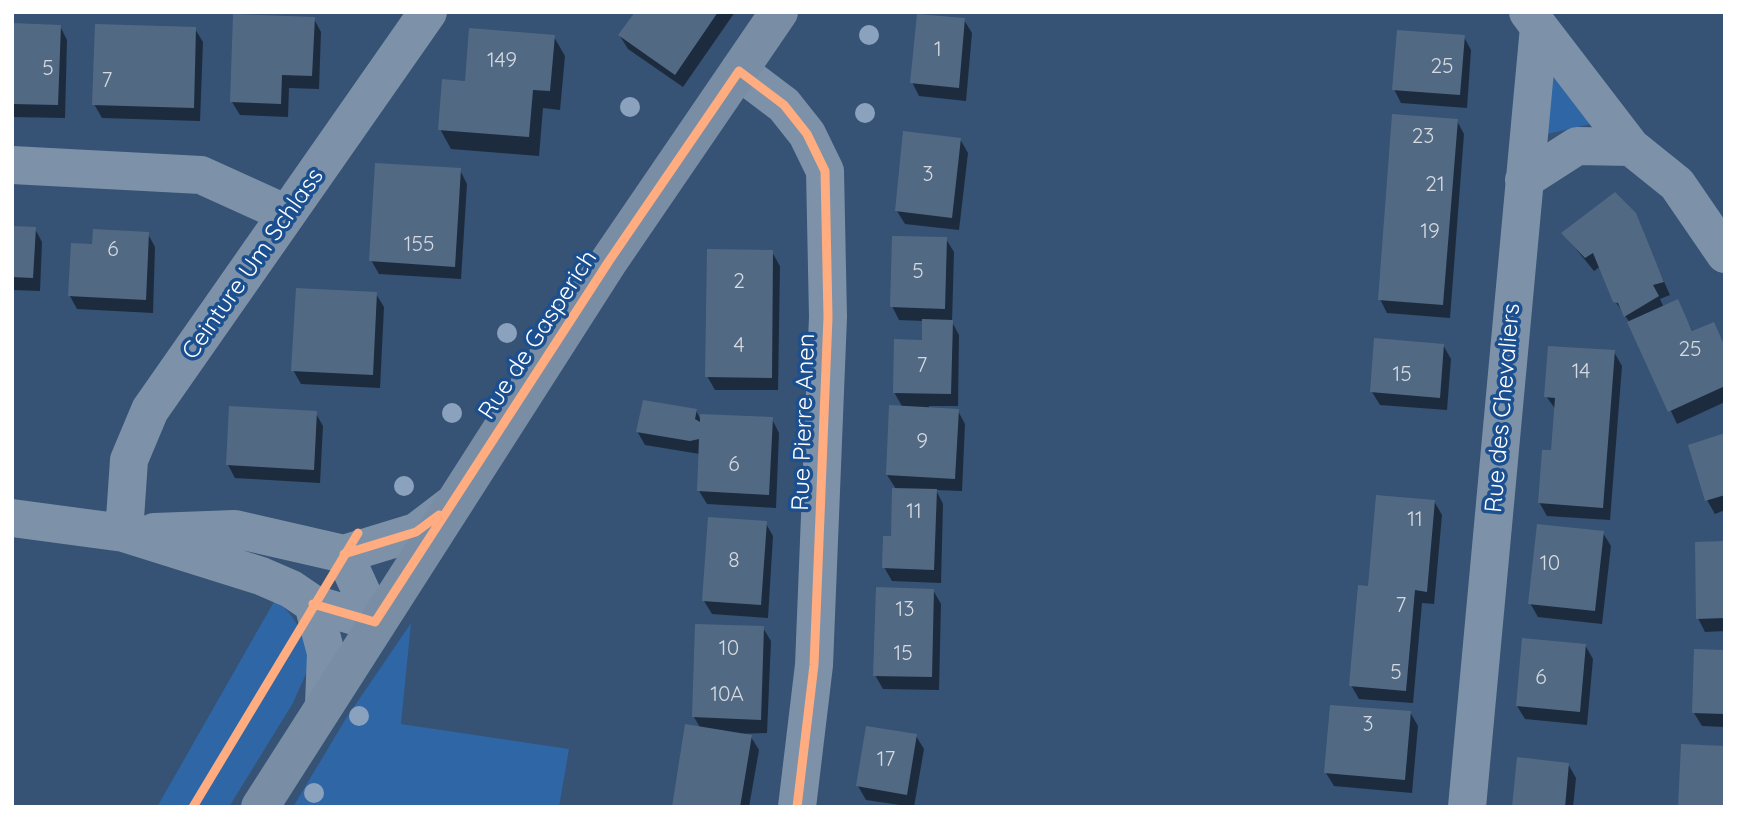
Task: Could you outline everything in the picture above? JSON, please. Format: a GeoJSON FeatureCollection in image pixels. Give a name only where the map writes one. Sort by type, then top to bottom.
{"type":"FeatureCollection","features":[{"type":"Feature","properties":{"kind":"main road","name":"Rue de Gasperich"},"geometry":{"type":"LineString","coordinates":[[260,807],[375,622],[609,261],[779,12]]}},
{"type":"Feature","properties":{"kind":"street","name":"Ceinture Um Schlass"},"geometry":{"type":"LineString","coordinates":[[124,533],[129,460],[150,410],[428,12]]}},
{"type":"Feature","properties":{"kind":"street"},"geometry":{"type":"LineString","coordinates":[[1533,20],[1630,146],[1677,184],[1725,254]]}},
{"type":"Feature","properties":{"kind":"street","name":"Rue des Chevaliers"},"geometry":{"type":"LineString","coordinates":[[1467,807],[1524,180],[1533,20]]}},
{"type":"Feature","properties":{"kind":"street","name":"Rue Pierre Anen"},"geometry":{"type":"LineString","coordinates":[[739,71],[784,105],[807,134],[825,171],[828,317],[815,651],[797,807]]}},
{"type":"Feature","properties":{"kind":"street"},"geometry":{"type":"LineString","coordinates":[[1524,180],[1577,146],[1630,146]]}},
{"type":"Feature","properties":{"kind":"street"},"geometry":{"type":"LineString","coordinates":[[12,165],[201,175],[287,215]]}},
{"type":"Feature","properties":{"kind":"street"},"geometry":{"type":"LineString","coordinates":[[12,518],[124,533],[235,529],[344,555],[416,532],[450,506]]}},
{"type":"Feature","properties":{"kind":"street"},"geometry":{"type":"LineString","coordinates":[[124,533],[261,576],[291,589],[313,604],[375,622]]}},
{"type":"Feature","properties":{"kind":"street"},"geometry":{"type":"LineString","coordinates":[[344,555],[375,622]]}},
{"type":"Feature","properties":{"kind":"street"},"geometry":{"type":"LineString","coordinates":[[313,604],[326,653],[324,705]]}},
{"type":"Feature","properties":{"kind":"shaded area"},"geometry":{"type":"Polygon","coordinates":[[[1548,69],[1595,123],[1543,135],[1548,69]]]}},
{"type":"Feature","properties":{"kind":"shaded area"},"geometry":{"type":"Polygon","coordinates":[[[275,600],[294,619],[313,658],[293,703],[229,807],[157,807],[275,600]]]}},
{"type":"Feature","properties":{"kind":"shaded area"},"geometry":{"type":"Polygon","coordinates":[[[411,623],[401,724],[569,749],[559,807],[293,807],[345,720],[411,623]]]}},
{"type":"Feature","properties":{"kind":"building"},"geometry":{"type":"Polygon","coordinates":[[[635,12],[718,12],[675,75],[618,35],[635,12]]]}},
{"type":"Feature","properties":{"kind":"building"},"geometry":{"type":"Polygon","coordinates":[[[233,14],[315,17],[312,76],[282,75],[281,104],[230,102],[233,14]]]}},
{"type":"Feature","properties":{"kind":"building"},"geometry":{"type":"Polygon","coordinates":[[[917,14],[965,18],[959,88],[910,83],[917,14]]]}},
{"type":"Feature","properties":{"kind":"building"},"geometry":{"type":"Polygon","coordinates":[[[12,23],[61,25],[58,105],[12,104],[12,23]]]}},
{"type":"Feature","properties":{"kind":"building"},"geometry":{"type":"Polygon","coordinates":[[[95,24],[196,27],[194,108],[92,105],[95,24]]]}},
{"type":"Feature","properties":{"kind":"building"},"geometry":{"type":"Polygon","coordinates":[[[469,28],[555,35],[550,91],[533,90],[529,137],[438,130],[442,79],[465,81],[469,28]]]}},
{"type":"Feature","properties":{"kind":"building"},"geometry":{"type":"Polygon","coordinates":[[[1397,30],[1465,35],[1460,95],[1392,90],[1397,30]]]}},
{"type":"Feature","properties":{"kind":"building"},"geometry":{"type":"Polygon","coordinates":[[[1392,114],[1458,119],[1443,305],[1378,300],[1392,114]]]}},
{"type":"Feature","properties":{"kind":"building"},"geometry":{"type":"Polygon","coordinates":[[[903,131],[961,138],[952,218],[895,211],[903,131]]]}},
{"type":"Feature","properties":{"kind":"building"},"geometry":{"type":"Polygon","coordinates":[[[375,163],[461,168],[455,267],[369,261],[375,163]]]}},
{"type":"Feature","properties":{"kind":"building"},"geometry":{"type":"Polygon","coordinates":[[[1615,192],[1636,213],[1664,282],[1653,285],[1659,296],[1624,317],[1618,303],[1613,302],[1593,253],[1585,258],[1561,233],[1615,192]]]}},
{"type":"Feature","properties":{"kind":"building"},"geometry":{"type":"Polygon","coordinates":[[[12,226],[36,227],[33,278],[12,277],[12,226]]]}},
{"type":"Feature","properties":{"kind":"building"},"geometry":{"type":"Polygon","coordinates":[[[93,229],[149,232],[146,300],[68,296],[71,243],[92,244],[93,229]]]}},
{"type":"Feature","properties":{"kind":"building"},"geometry":{"type":"Polygon","coordinates":[[[892,236],[947,237],[945,309],[890,307],[892,236]]]}},
{"type":"Feature","properties":{"kind":"building"},"geometry":{"type":"Polygon","coordinates":[[[707,249],[773,250],[772,378],[705,377],[707,249]]]}},
{"type":"Feature","properties":{"kind":"building"},"geometry":{"type":"Polygon","coordinates":[[[296,288],[377,292],[373,375],[291,371],[296,288]]]}},
{"type":"Feature","properties":{"kind":"building"},"geometry":{"type":"Polygon","coordinates":[[[1678,299],[1692,331],[1714,322],[1725,347],[1725,386],[1668,412],[1627,322],[1678,299]]]}},
{"type":"Feature","properties":{"kind":"building"},"geometry":{"type":"Polygon","coordinates":[[[922,319],[953,320],[951,394],[893,393],[894,339],[922,340],[922,319]]]}},
{"type":"Feature","properties":{"kind":"building"},"geometry":{"type":"Polygon","coordinates":[[[1374,338],[1444,344],[1440,398],[1370,392],[1374,338]]]}},
{"type":"Feature","properties":{"kind":"building"},"geometry":{"type":"Polygon","coordinates":[[[1548,346],[1615,350],[1603,508],[1538,503],[1542,450],[1551,450],[1555,398],[1544,397],[1548,346]]]}},
{"type":"Feature","properties":{"kind":"building"},"geometry":{"type":"Polygon","coordinates":[[[643,400],[697,409],[695,419],[700,422],[700,414],[773,417],[769,495],[697,491],[699,439],[690,441],[636,432],[643,400]]]}},
{"type":"Feature","properties":{"kind":"building"},"geometry":{"type":"Polygon","coordinates":[[[889,405],[959,409],[955,479],[886,475],[889,405]]]}},
{"type":"Feature","properties":{"kind":"building"},"geometry":{"type":"Polygon","coordinates":[[[229,406],[317,411],[314,470],[226,465],[229,406]]]}},
{"type":"Feature","properties":{"kind":"building"},"geometry":{"type":"Polygon","coordinates":[[[1725,433],[1725,495],[1705,501],[1688,445],[1725,433]]]}},
{"type":"Feature","properties":{"kind":"building"},"geometry":{"type":"Polygon","coordinates":[[[892,488],[937,489],[934,570],[882,568],[883,536],[891,536],[892,488]]]}},
{"type":"Feature","properties":{"kind":"building"},"geometry":{"type":"Polygon","coordinates":[[[1376,495],[1435,500],[1427,592],[1415,590],[1406,691],[1349,686],[1358,585],[1368,586],[1376,495]]]}},
{"type":"Feature","properties":{"kind":"building"},"geometry":{"type":"Polygon","coordinates":[[[708,517],[767,521],[761,605],[702,601],[708,517]]]}},
{"type":"Feature","properties":{"kind":"building"},"geometry":{"type":"Polygon","coordinates":[[[1537,524],[1604,531],[1595,611],[1528,604],[1537,524]]]}},
{"type":"Feature","properties":{"kind":"building"},"geometry":{"type":"Polygon","coordinates":[[[1725,541],[1725,618],[1696,619],[1695,542],[1725,541]]]}},
{"type":"Feature","properties":{"kind":"building"},"geometry":{"type":"Polygon","coordinates":[[[876,587],[934,589],[932,677],[873,676],[876,587]]]}},
{"type":"Feature","properties":{"kind":"building"},"geometry":{"type":"Polygon","coordinates":[[[695,624],[764,626],[761,720],[692,717],[695,624]]]}},
{"type":"Feature","properties":{"kind":"building"},"geometry":{"type":"Polygon","coordinates":[[[1522,638],[1586,644],[1580,712],[1516,706],[1522,638]]]}},
{"type":"Feature","properties":{"kind":"building"},"geometry":{"type":"Polygon","coordinates":[[[1694,649],[1725,650],[1725,714],[1692,713],[1694,649]]]}},
{"type":"Feature","properties":{"kind":"building"},"geometry":{"type":"Polygon","coordinates":[[[1330,705],[1411,711],[1405,780],[1324,773],[1330,705]]]}},
{"type":"Feature","properties":{"kind":"building"},"geometry":{"type":"Polygon","coordinates":[[[685,724],[752,735],[740,807],[672,807],[685,724]]]}},
{"type":"Feature","properties":{"kind":"building"},"geometry":{"type":"Polygon","coordinates":[[[866,726],[917,734],[907,795],[856,786],[866,726]]]}},
{"type":"Feature","properties":{"kind":"building"},"geometry":{"type":"Polygon","coordinates":[[[1681,744],[1725,746],[1725,807],[1678,807],[1681,744]]]}},
{"type":"Feature","properties":{"kind":"building"},"geometry":{"type":"Polygon","coordinates":[[[1517,757],[1569,763],[1565,807],[1512,807],[1517,757]]]}},
{"type":"Feature","properties":{"kind":"cycle path"},"geometry":{"type":"LineString","coordinates":[[313,604],[375,622],[609,261],[739,71],[784,105],[807,134],[825,171],[828,317],[814,665],[797,807]]}},
{"type":"Feature","properties":{"kind":"cycle path"},"geometry":{"type":"LineString","coordinates":[[344,554],[416,532],[439,515]]}},
{"type":"Feature","properties":{"kind":"cycle path"},"geometry":{"type":"LineString","coordinates":[[193,807],[358,533]]}}]}
